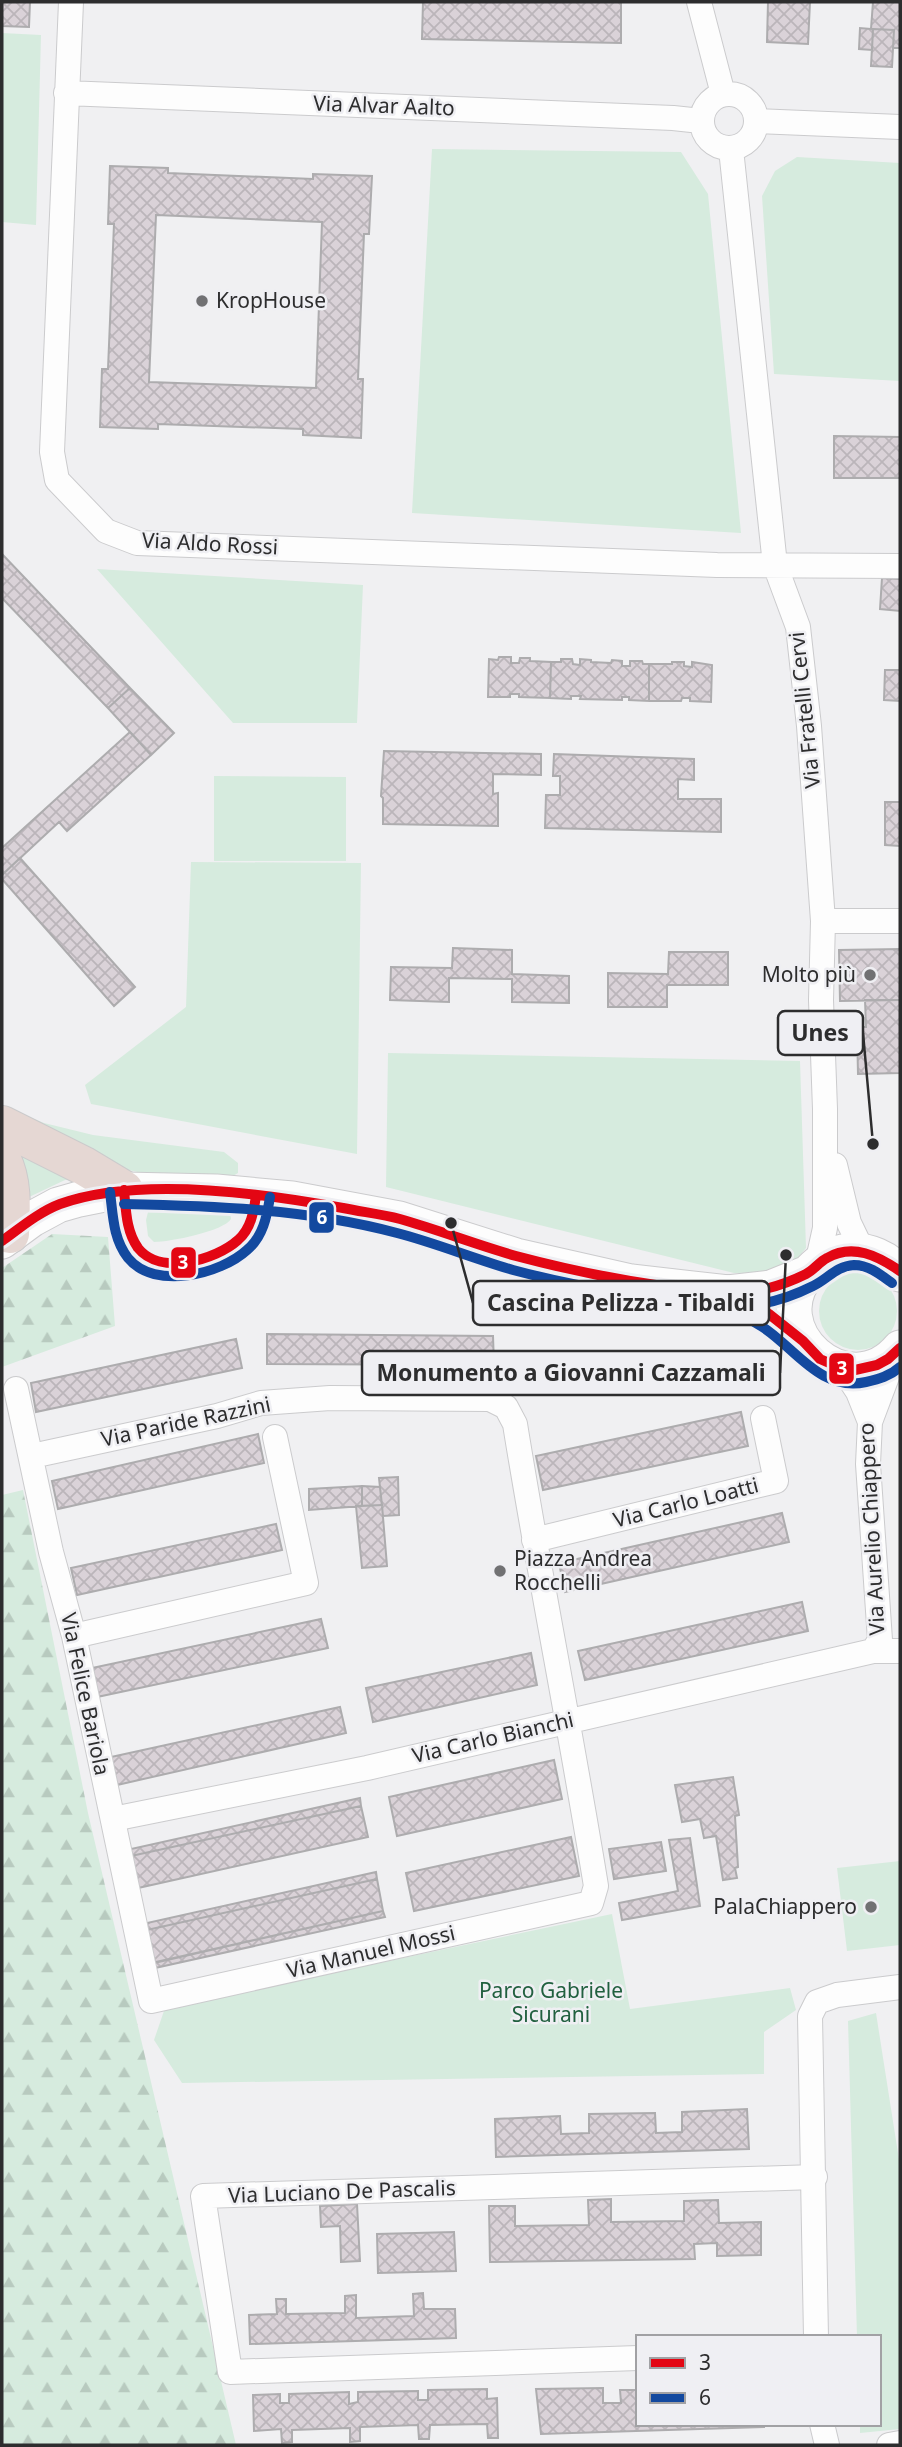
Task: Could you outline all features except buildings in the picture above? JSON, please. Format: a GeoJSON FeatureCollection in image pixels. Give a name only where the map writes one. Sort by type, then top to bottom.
{"type":"FeatureCollection","features":[{"type":"Feature","properties":{"kind":"highway"},"geometry":{"type":"LineString","coordinates":[[2,1125],[85,1166],[124,1190]]}},
{"type":"Feature","properties":{"kind":"highway"},"geometry":{"type":"LineString","coordinates":[[2,1160],[12,1198],[4,1234]]}},
{"type":"Feature","properties":{"kind":"street","name":"Via Aldo Rossi"},"geometry":{"type":"LineString","coordinates":[[71,2],[52,452],[57,480],[106,531],[137,543],[775,565],[900,566]]}},
{"type":"Feature","properties":{"kind":"street"},"geometry":{"type":"LineString","coordinates":[[699,2],[723,94]]}},
{"type":"Feature","properties":{"kind":"street","name":"Via Alvar Aalto"},"geometry":{"type":"LineString","coordinates":[[66,93],[701,121]]}},
{"type":"Feature","properties":{"kind":"street"},"geometry":{"type":"LineString","coordinates":[[723,94],[739,96],[746,100],[755,113],[755,129],[746,143],[732,149],[722,148],[707,138],[701,121],[707,104],[723,94]]}},
{"type":"Feature","properties":{"kind":"street"},"geometry":{"type":"LineString","coordinates":[[756,121],[900,127]]}},
{"type":"Feature","properties":{"kind":"street","name":"Via Fratelli Cervi"},"geometry":{"type":"LineString","coordinates":[[732,149],[775,565],[798,626],[810,738],[823,921],[821,1000],[825,1109],[825,1228],[812,1269]]}},
{"type":"Feature","properties":{"kind":"street"},"geometry":{"type":"LineString","coordinates":[[823,921],[900,921]]}},
{"type":"Feature","properties":{"kind":"street","name":"Via Fratelli Cervi"},"geometry":{"type":"LineString","coordinates":[[825,1109],[838,1184],[849,1223],[863,1252]]}},
{"type":"Feature","properties":{"kind":"street"},"geometry":{"type":"LineString","coordinates":[[4,1234],[58,1205],[124,1190],[216,1192],[292,1199],[398,1219],[516,1256],[631,1282],[728,1293],[771,1288],[839,1253],[863,1252],[881,1258],[899,1271]]}},
{"type":"Feature","properties":{"kind":"street"},"geometry":{"type":"LineString","coordinates":[[803,1340],[795,1318],[795,1306],[797,1294],[812,1269]]}},
{"type":"Feature","properties":{"kind":"street"},"geometry":{"type":"LineString","coordinates":[[728,1293],[769,1314],[803,1340],[820,1359],[843,1369],[866,1369],[888,1360],[898,1350]]}},
{"type":"Feature","properties":{"kind":"street"},"geometry":{"type":"LineString","coordinates":[[870,1422],[898,1350]]}},
{"type":"Feature","properties":{"kind":"street","name":"Via Aurelio Chiappero"},"geometry":{"type":"LineString","coordinates":[[843,1369],[858,1392],[870,1422],[868,1464],[880,1640],[873,1651]]}},
{"type":"Feature","properties":{"kind":"street","name":"Via Felice Bariola"},"geometry":{"type":"LineString","coordinates":[[16,1389],[51,1552],[74,1636],[151,2001]]}},
{"type":"Feature","properties":{"kind":"street","name":"Via Paride Razzini"},"geometry":{"type":"LineString","coordinates":[[32,1456],[217,1416],[261,1403],[330,1398],[491,1399],[506,1407],[515,1424],[534,1540]]}},
{"type":"Feature","properties":{"kind":"street","name":"Via Carlo Loatti"},"geometry":{"type":"LineString","coordinates":[[534,1540],[776,1481],[763,1418]]}},
{"type":"Feature","properties":{"kind":"street"},"geometry":{"type":"LineString","coordinates":[[74,1636],[306,1583],[275,1437]]}},
{"type":"Feature","properties":{"kind":"street"},"geometry":{"type":"LineString","coordinates":[[534,1540],[569,1720]]}},
{"type":"Feature","properties":{"kind":"street","name":"Via Carlo Bianchi"},"geometry":{"type":"LineString","coordinates":[[113,1819],[367,1768],[873,1651],[900,1651]]}},
{"type":"Feature","properties":{"kind":"street","name":"Via Manuel Mossi"},"geometry":{"type":"LineString","coordinates":[[151,2001],[591,1903],[596,1886],[569,1720]]}},
{"type":"Feature","properties":{"kind":"street"},"geometry":{"type":"LineString","coordinates":[[816,2335],[810,2016],[817,2002],[837,1994],[900,1987]]}},
{"type":"Feature","properties":{"kind":"street","name":"Via Luciano De Pascalis"},"geometry":{"type":"LineString","coordinates":[[636,2358],[230,2372],[203,2196],[815,2177]]}},
{"type":"Feature","properties":{"kind":"street"},"geometry":{"type":"LineString","coordinates":[[822,2426],[827,2445]]}},
{"type":"Feature","properties":{"kind":"street"},"geometry":{"type":"LineString","coordinates":[[889,2445],[900,2443]]}},
{"type":"Feature","properties":{"kind":"green space"},"geometry":{"type":"Polygon","coordinates":[[[2,33],[41,35],[36,225],[2,222],[2,33]]]}},
{"type":"Feature","properties":{"kind":"green space"},"geometry":{"type":"Polygon","coordinates":[[[432,149],[681,152],[708,194],[741,533],[412,513],[432,149]]]}},
{"type":"Feature","properties":{"kind":"green space"},"geometry":{"type":"Polygon","coordinates":[[[797,157],[900,163],[900,381],[774,374],[762,196],[775,171],[797,157]]]}},
{"type":"Feature","properties":{"kind":"green space"},"geometry":{"type":"Polygon","coordinates":[[[97,569],[363,585],[357,723],[233,723],[97,569]]]}},
{"type":"Feature","properties":{"kind":"green space"},"geometry":{"type":"Polygon","coordinates":[[[214,776],[346,777],[346,861],[214,861],[214,776]]]}},
{"type":"Feature","properties":{"kind":"green space"},"geometry":{"type":"Polygon","coordinates":[[[191,862],[361,863],[357,1154],[91,1104],[85,1085],[186,1007],[191,862]]]}},
{"type":"Feature","properties":{"kind":"green space"},"geometry":{"type":"Polygon","coordinates":[[[388,1053],[800,1061],[806,1248],[786,1272],[734,1273],[386,1187],[388,1053]]]}},
{"type":"Feature","properties":{"kind":"green space"},"geometry":{"type":"Polygon","coordinates":[[[2,1106],[44,1123],[93,1135],[224,1152],[238,1163],[238,1173],[231,1177],[151,1175],[124,1169],[2,1112],[2,1106]]]}},
{"type":"Feature","properties":{"kind":"green space"},"geometry":{"type":"Polygon","coordinates":[[[8,1139],[81,1176],[65,1180],[27,1198],[8,1139]]]}},
{"type":"Feature","properties":{"kind":"green space"},"geometry":{"type":"Polygon","coordinates":[[[155,1207],[226,1209],[230,1211],[231,1219],[208,1232],[154,1242],[148,1236],[146,1220],[148,1212],[155,1207]]]}},
{"type":"Feature","properties":{"kind":"green space"},"geometry":{"type":"Polygon","coordinates":[[[52,1234],[108,1237],[115,1326],[2,1367],[2,1268],[52,1234]]]}},
{"type":"Feature","properties":{"kind":"green space"},"geometry":{"type":"Polygon","coordinates":[[[858,1272],[873,1275],[890,1289],[897,1311],[894,1326],[880,1343],[858,1350],[843,1347],[826,1333],[819,1311],[822,1296],[836,1279],[858,1272]]]}},
{"type":"Feature","properties":{"kind":"green space"},"geometry":{"type":"Polygon","coordinates":[[[23,1490],[88,1813],[236,2445],[2,2445],[2,1495],[23,1490]]]}},
{"type":"Feature","properties":{"kind":"green space","name":"PalaChiappero"},"geometry":{"type":"Polygon","coordinates":[[[900,1861],[900,1945],[847,1951],[837,1868],[900,1861]]]}},
{"type":"Feature","properties":{"kind":"green space","name":"Parco Gabriele Sicurani"},"geometry":{"type":"Polygon","coordinates":[[[612,1914],[630,2009],[790,1988],[796,2010],[764,2032],[764,2074],[182,2083],[154,2040],[165,2008],[612,1914]]]}},
{"type":"Feature","properties":{"kind":"green space"},"geometry":{"type":"Polygon","coordinates":[[[876,2013],[900,2166],[900,2429],[860,2433],[860,2426],[881,2426],[881,2335],[857,2335],[848,2021],[876,2013]]]}},
{"type":"Feature","properties":{"kind":"transit line","name":"3"},"geometry":{"type":"LineString","coordinates":[[2,1241],[52,1207],[91,1196],[162,1189],[200,1190],[276,1197],[386,1216],[542,1263],[672,1287],[724,1293],[766,1289],[797,1278],[827,1258],[846,1252],[874,1256],[900,1271]]}},
{"type":"Feature","properties":{"kind":"transit line","name":"3"},"geometry":{"type":"LineString","coordinates":[[124,1190],[129,1227],[138,1248],[148,1257],[174,1263],[216,1254],[238,1240],[249,1225],[256,1195]]}},
{"type":"Feature","properties":{"kind":"transit line","name":"6"},"geometry":{"type":"LineString","coordinates":[[110,1192],[117,1235],[128,1258],[140,1268],[154,1274],[171,1276],[205,1272],[236,1259],[261,1233],[270,1197]]}},
{"type":"Feature","properties":{"kind":"transit line","name":"6"},"geometry":{"type":"LineString","coordinates":[[124,1204],[227,1208],[330,1219],[397,1233],[513,1270],[563,1282],[716,1306],[753,1305],[778,1300],[813,1286],[837,1270],[854,1265],[870,1269],[892,1283]]}},
{"type":"Feature","properties":{"kind":"transit line","name":"3"},"geometry":{"type":"LineString","coordinates":[[696,1290],[728,1293],[769,1314],[803,1341],[820,1359],[843,1369],[855,1370],[877,1365],[900,1348]]}},
{"type":"Feature","properties":{"kind":"transit line","name":"6"},"geometry":{"type":"LineString","coordinates":[[695,1304],[729,1310],[753,1321],[809,1366],[835,1380],[866,1382],[884,1377],[900,1367]]}},
{"type":"Feature","properties":{"kind":"place","name":"KropHouse"},"geometry":{"type":"Point","coordinates":[202,301]}},
{"type":"Feature","properties":{"kind":"place","name":"Molto più"},"geometry":{"type":"Point","coordinates":[870,975]}},
{"type":"Feature","properties":{"kind":"place","name":"Unes"},"geometry":{"type":"Point","coordinates":[873,1144]}},
{"type":"Feature","properties":{"kind":"place","name":"Cascina Pelizza - Tibaldi"},"geometry":{"type":"Point","coordinates":[451,1223]}},
{"type":"Feature","properties":{"kind":"place","name":"Monumento a Giovanni Cazzamali"},"geometry":{"type":"Point","coordinates":[786,1255]}},
{"type":"Feature","properties":{"kind":"place","name":"Piazza Andrea Rocchelli"},"geometry":{"type":"Point","coordinates":[500,1571]}},
{"type":"Feature","properties":{"kind":"place","name":"PalaChiappero"},"geometry":{"type":"Point","coordinates":[871,1907]}}]}
